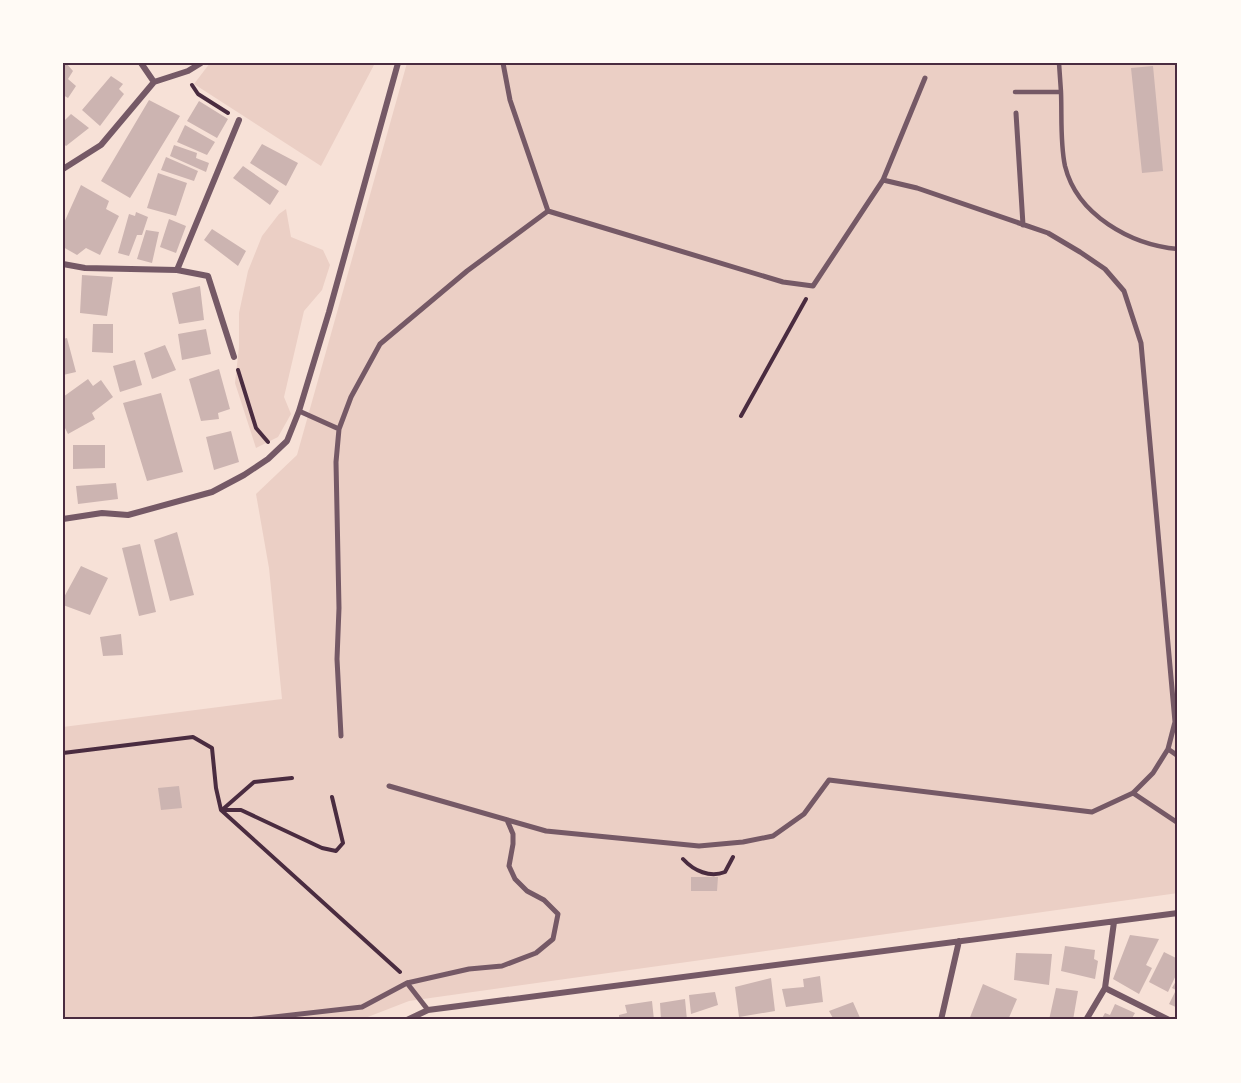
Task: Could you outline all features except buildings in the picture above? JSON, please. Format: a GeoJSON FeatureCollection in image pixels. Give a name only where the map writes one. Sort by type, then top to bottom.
{"type":"FeatureCollection","features":[{"type":"Feature","properties":{"kind":"street"},"geometry":{"type":"LineString","coordinates":[[141,63],[154,82]]}},
{"type":"Feature","properties":{"kind":"street"},"geometry":{"type":"LineString","coordinates":[[63,169],[101,145],[154,82],[184,73],[201,63]]}},
{"type":"Feature","properties":{"kind":"street"},"geometry":{"type":"LineString","coordinates":[[63,519],[102,513],[128,515],[212,492],[244,475],[276,452],[287,441],[299,411],[398,63]]}},
{"type":"Feature","properties":{"kind":"street"},"geometry":{"type":"LineString","coordinates":[[502,63],[510,100],[548,211]]}},
{"type":"Feature","properties":{"kind":"street"},"geometry":{"type":"LineString","coordinates":[[548,211],[783,282],[813,286],[884,180],[925,78]]}},
{"type":"Feature","properties":{"kind":"street"},"geometry":{"type":"LineString","coordinates":[[1016,113],[1023,225]]}},
{"type":"Feature","properties":{"kind":"street"},"geometry":{"type":"LineString","coordinates":[[177,270],[238,120]]}},
{"type":"Feature","properties":{"kind":"street"},"geometry":{"type":"LineString","coordinates":[[389,786],[546,831],[699,846],[743,842],[773,836],[804,814],[829,780],[1092,812],[1133,793],[1153,773],[1168,749],[1175,722],[1141,343],[1124,291],[1105,269],[1048,233],[917,188],[884,180]]}},
{"type":"Feature","properties":{"kind":"street"},"geometry":{"type":"LineString","coordinates":[[341,736],[337,659],[339,608],[336,462],[339,429],[351,397],[380,344],[467,271],[548,211]]}},
{"type":"Feature","properties":{"kind":"street"},"geometry":{"type":"LineString","coordinates":[[63,264],[85,267],[177,270],[208,276],[234,357]]}},
{"type":"Feature","properties":{"kind":"street"},"geometry":{"type":"LineString","coordinates":[[299,411],[339,429]]}},
{"type":"Feature","properties":{"kind":"street"},"geometry":{"type":"LineString","coordinates":[[1168,749],[1178,756]]}},
{"type":"Feature","properties":{"kind":"street"},"geometry":{"type":"LineString","coordinates":[[1133,793],[1178,823]]}},
{"type":"Feature","properties":{"kind":"street"},"geometry":{"type":"LineString","coordinates":[[247,1020],[362,1007],[407,982],[469,969],[501,966],[536,953],[553,939],[558,914],[515,879],[509,866],[513,834],[507,820]]}},
{"type":"Feature","properties":{"kind":"street"},"geometry":{"type":"LineString","coordinates":[[407,1020],[428,1010],[1178,913]]}},
{"type":"Feature","properties":{"kind":"street"},"geometry":{"type":"LineString","coordinates":[[1086,1020],[1105,988],[1114,922]]}},
{"type":"Feature","properties":{"kind":"street"},"geometry":{"type":"LineString","coordinates":[[941,1020],[959,941]]}},
{"type":"Feature","properties":{"kind":"street"},"geometry":{"type":"LineString","coordinates":[[407,982],[428,1010]]}},
{"type":"Feature","properties":{"kind":"street"},"geometry":{"type":"LineString","coordinates":[[1105,988],[1169,1020]]}},
{"type":"Feature","properties":{"kind":"lane"},"geometry":{"type":"LineString","coordinates":[[1059,63],[1065,165],[1072,186],[1090,210],[1136,240],[1164,248],[1178,249]]}},
{"type":"Feature","properties":{"kind":"lane"},"geometry":{"type":"LineString","coordinates":[[1015,92],[1061,92]]}},
{"type":"Feature","properties":{"kind":"path"},"geometry":{"type":"LineString","coordinates":[[184,73],[198,94],[238,120]]}},
{"type":"Feature","properties":{"kind":"path"},"geometry":{"type":"LineString","coordinates":[[741,416],[813,286]]}},
{"type":"Feature","properties":{"kind":"path"},"geometry":{"type":"LineString","coordinates":[[234,357],[256,428],[276,452]]}},
{"type":"Feature","properties":{"kind":"path"},"geometry":{"type":"LineString","coordinates":[[63,753],[194,737],[212,748],[216,788],[222,810],[398,968],[407,982]]}},
{"type":"Feature","properties":{"kind":"path"},"geometry":{"type":"LineString","coordinates":[[222,810],[254,782],[292,778]]}},
{"type":"Feature","properties":{"kind":"path"},"geometry":{"type":"LineString","coordinates":[[222,810],[241,810],[322,848],[336,850],[343,843],[332,797]]}},
{"type":"Feature","properties":{"kind":"shaded area"},"geometry":{"type":"Polygon","coordinates":[[[210,63],[375,63],[321,166],[194,84],[210,63]]]}},
{"type":"Feature","properties":{"kind":"shaded area"},"geometry":{"type":"Polygon","coordinates":[[[407,63],[1178,63],[1178,893],[409,1001],[360,1020],[63,1020],[63,727],[282,699],[269,568],[256,494],[297,455],[407,63]]]}},
{"type":"Feature","properties":{"kind":"shaded area"},"geometry":{"type":"Polygon","coordinates":[[[286,209],[291,237],[323,250],[330,265],[322,290],[304,311],[284,397],[291,414],[278,437],[256,448],[235,383],[239,347],[239,313],[248,271],[262,236],[279,214],[286,209]]]}}]}
